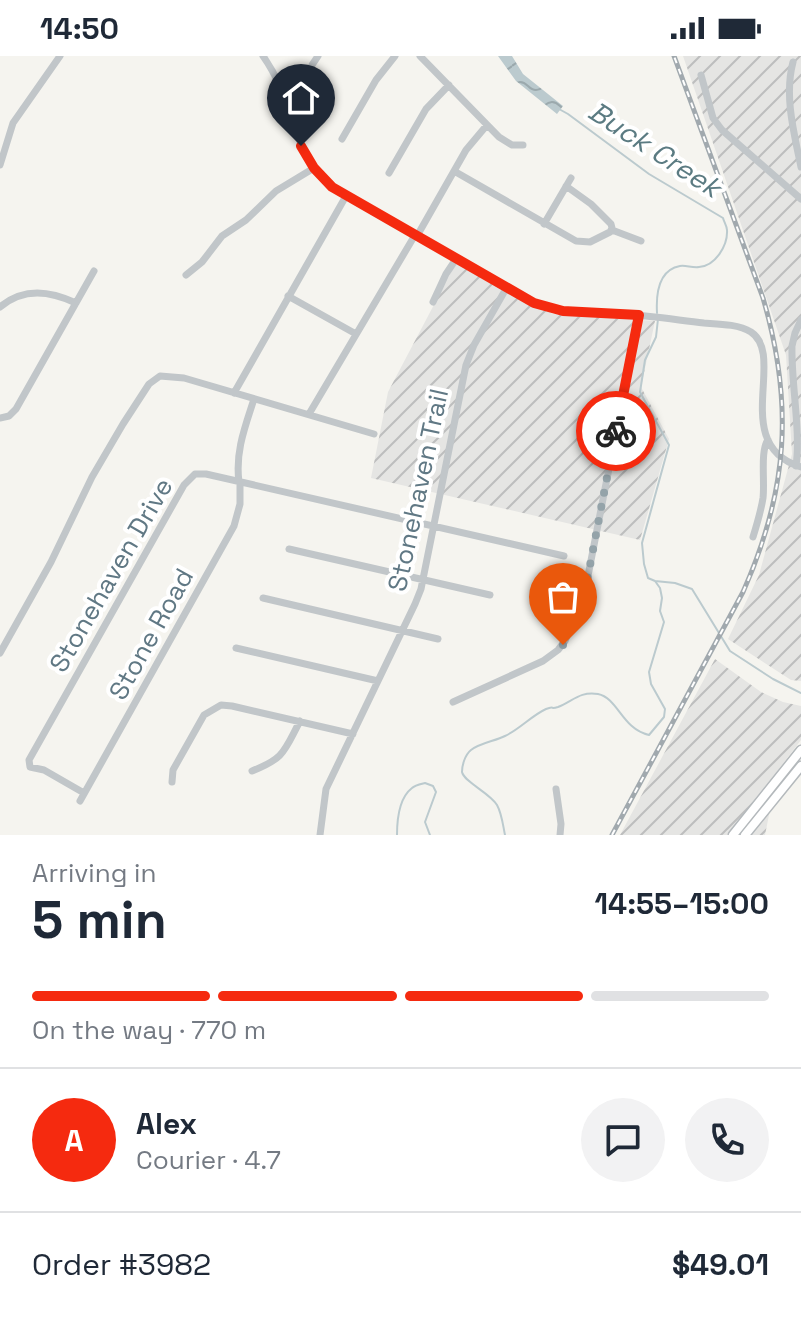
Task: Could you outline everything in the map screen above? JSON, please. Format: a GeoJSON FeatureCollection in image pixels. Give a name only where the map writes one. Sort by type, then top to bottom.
{"type":"FeatureCollection","features":[{"type":"Feature","properties":{"kind":"main road"},"geometry":{"type":"LineString","coordinates":[[733,835],[744,832],[781,783],[801,750]]}},
{"type":"Feature","properties":{"kind":"main road"},"geometry":{"type":"LineString","coordinates":[[781,783],[801,766]]}},
{"type":"Feature","properties":{"kind":"street"},"geometry":{"type":"LineString","coordinates":[[0,165],[13,123],[60,56]]}},
{"type":"Feature","properties":{"kind":"street"},"geometry":{"type":"LineString","coordinates":[[263,56],[285,98],[305,154],[326,182],[456,259],[534,303],[552,309],[639,315],[742,328],[756,337],[763,351],[763,416],[768,440],[778,456],[798,467],[799,434],[792,346],[801,320]]}},
{"type":"Feature","properties":{"kind":"street"},"geometry":{"type":"LineString","coordinates":[[312,65],[318,56]]}},
{"type":"Feature","properties":{"kind":"street"},"geometry":{"type":"LineString","coordinates":[[342,139],[376,80],[395,56]]}},
{"type":"Feature","properties":{"kind":"street"},"geometry":{"type":"LineString","coordinates":[[420,56],[487,125],[512,145],[523,145]]}},
{"type":"Feature","properties":{"kind":"street"},"geometry":{"type":"LineString","coordinates":[[793,62],[791,107],[801,167]]}},
{"type":"Feature","properties":{"kind":"street"},"geometry":{"type":"LineString","coordinates":[[701,75],[713,118],[722,130],[801,199]]}},
{"type":"Feature","properties":{"kind":"street"},"geometry":{"type":"LineString","coordinates":[[389,173],[428,106],[449,85]]}},
{"type":"Feature","properties":{"kind":"street"},"geometry":{"type":"LineString","coordinates":[[309,414],[471,142],[487,125]]}},
{"type":"Feature","properties":{"kind":"street"},"geometry":{"type":"LineString","coordinates":[[186,275],[202,262],[222,236],[246,220],[276,191],[314,168]]}},
{"type":"Feature","properties":{"kind":"street"},"geometry":{"type":"LineString","coordinates":[[454,171],[571,238],[584,242],[597,240],[612,230]]}},
{"type":"Feature","properties":{"kind":"street"},"geometry":{"type":"LineString","coordinates":[[544,224],[569,182],[611,224],[612,230]]}},
{"type":"Feature","properties":{"kind":"street"},"geometry":{"type":"LineString","coordinates":[[234,393],[346,196]]}},
{"type":"Feature","properties":{"kind":"street"},"geometry":{"type":"LineString","coordinates":[[612,230],[641,241]]}},
{"type":"Feature","properties":{"kind":"street"},"geometry":{"type":"LineString","coordinates":[[433,302],[456,259]]}},
{"type":"Feature","properties":{"kind":"street"},"geometry":{"type":"LineString","coordinates":[[0,418],[9,416],[16,409],[94,271]]}},
{"type":"Feature","properties":{"kind":"street","name":"Stonehaven Trail"},"geometry":{"type":"LineString","coordinates":[[320,835],[326,789],[415,604],[423,579],[466,365],[507,287]]}},
{"type":"Feature","properties":{"kind":"street"},"geometry":{"type":"LineString","coordinates":[[0,307],[16,297],[39,292],[57,294],[76,303]]}},
{"type":"Feature","properties":{"kind":"street"},"geometry":{"type":"LineString","coordinates":[[288,296],[356,334]]}},
{"type":"Feature","properties":{"kind":"street"},"geometry":{"type":"LineString","coordinates":[[453,702],[543,661],[565,641],[586,586],[639,315]]}},
{"type":"Feature","properties":{"kind":"street"},"geometry":{"type":"LineString","coordinates":[[0,653],[51,562],[84,492],[152,380],[165,376],[184,378],[374,434]]}},
{"type":"Feature","properties":{"kind":"street","name":"Stone Road"},"geometry":{"type":"LineString","coordinates":[[82,797],[234,526],[240,504],[240,444],[254,399]]}},
{"type":"Feature","properties":{"kind":"street"},"geometry":{"type":"LineString","coordinates":[[753,537],[761,508],[763,448],[768,440]]}},
{"type":"Feature","properties":{"kind":"street"},"geometry":{"type":"LineString","coordinates":[[764,472],[769,462],[778,456]]}},
{"type":"Feature","properties":{"kind":"street","name":"Stonehaven Drive"},"geometry":{"type":"LineString","coordinates":[[82,797],[44,770],[30,767],[31,758],[192,476],[199,473],[564,556]]}},
{"type":"Feature","properties":{"kind":"street"},"geometry":{"type":"LineString","coordinates":[[289,549],[490,595]]}},
{"type":"Feature","properties":{"kind":"street"},"geometry":{"type":"LineString","coordinates":[[263,598],[438,639]]}},
{"type":"Feature","properties":{"kind":"street"},"geometry":{"type":"LineString","coordinates":[[236,648],[378,681]]}},
{"type":"Feature","properties":{"kind":"street"},"geometry":{"type":"LineString","coordinates":[[172,782],[173,770],[202,717],[221,705],[353,734]]}},
{"type":"Feature","properties":{"kind":"street"},"geometry":{"type":"LineString","coordinates":[[252,771],[280,757],[300,721]]}},
{"type":"Feature","properties":{"kind":"street"},"geometry":{"type":"LineString","coordinates":[[556,789],[560,835]]}},
{"type":"Feature","properties":{"kind":"shaded area"},"geometry":{"type":"Polygon","coordinates":[[[683,56],[801,56],[801,681],[791,680],[728,639],[759,575],[792,454],[786,355],[683,56]]]}},
{"type":"Feature","properties":{"kind":"shaded area"},"geometry":{"type":"Polygon","coordinates":[[[457,261],[553,314],[655,321],[641,387],[669,439],[640,540],[371,478],[388,392],[457,261]]]}},
{"type":"Feature","properties":{"kind":"shaded area"},"geometry":{"type":"Polygon","coordinates":[[[715,659],[761,692],[801,706],[801,740],[778,770],[765,835],[620,835],[715,659]]]}},
{"type":"Feature","properties":{"kind":"water"},"geometry":{"type":"Polygon","coordinates":[[[498,56],[512,56],[523,74],[563,106],[557,114],[516,81],[498,56]]]}},
{"type":"Feature","properties":{"kind":"waterway","name":"Buck Creek"},"geometry":{"type":"LineString","coordinates":[[559,109],[649,174],[723,218],[727,236],[719,254],[705,266],[680,266],[667,272],[658,291],[657,313]]}},
{"type":"Feature","properties":{"kind":"waterway","name":"Buck Creek"},"geometry":{"type":"LineString","coordinates":[[505,835],[497,805],[462,772],[464,760],[471,750],[501,738],[546,709],[586,694],[605,697],[632,727],[649,735],[664,717],[665,709],[651,684],[649,672],[664,622],[660,611],[662,598],[660,588],[648,578],[642,543],[669,445],[640,392],[645,360],[656,337],[658,319]]}},
{"type":"Feature","properties":{"kind":"waterway"},"geometry":{"type":"LineString","coordinates":[[655,581],[692,589],[730,651],[801,693]]}},
{"type":"Feature","properties":{"kind":"waterway","name":"Buck Creek"},"geometry":{"type":"LineString","coordinates":[[397,835],[398,816],[404,797],[413,787],[425,783],[433,786],[436,792],[425,822],[430,835]]}},
{"type":"Feature","properties":{"kind":"railway"},"geometry":{"type":"LineString","coordinates":[[612,835],[743,592],[769,518],[782,447],[779,374],[763,298],[674,56]]}},
{"type":"Feature","properties":{"kind":"way so far"},"geometry":{"type":"LineString","coordinates":[[563,645],[586,586],[616,431]]}},
{"type":"Feature","properties":{"kind":"route"},"geometry":{"type":"LineString","coordinates":[[301,146],[310,163],[332,187],[534,303],[563,311],[639,315],[616,431]]}}]}
